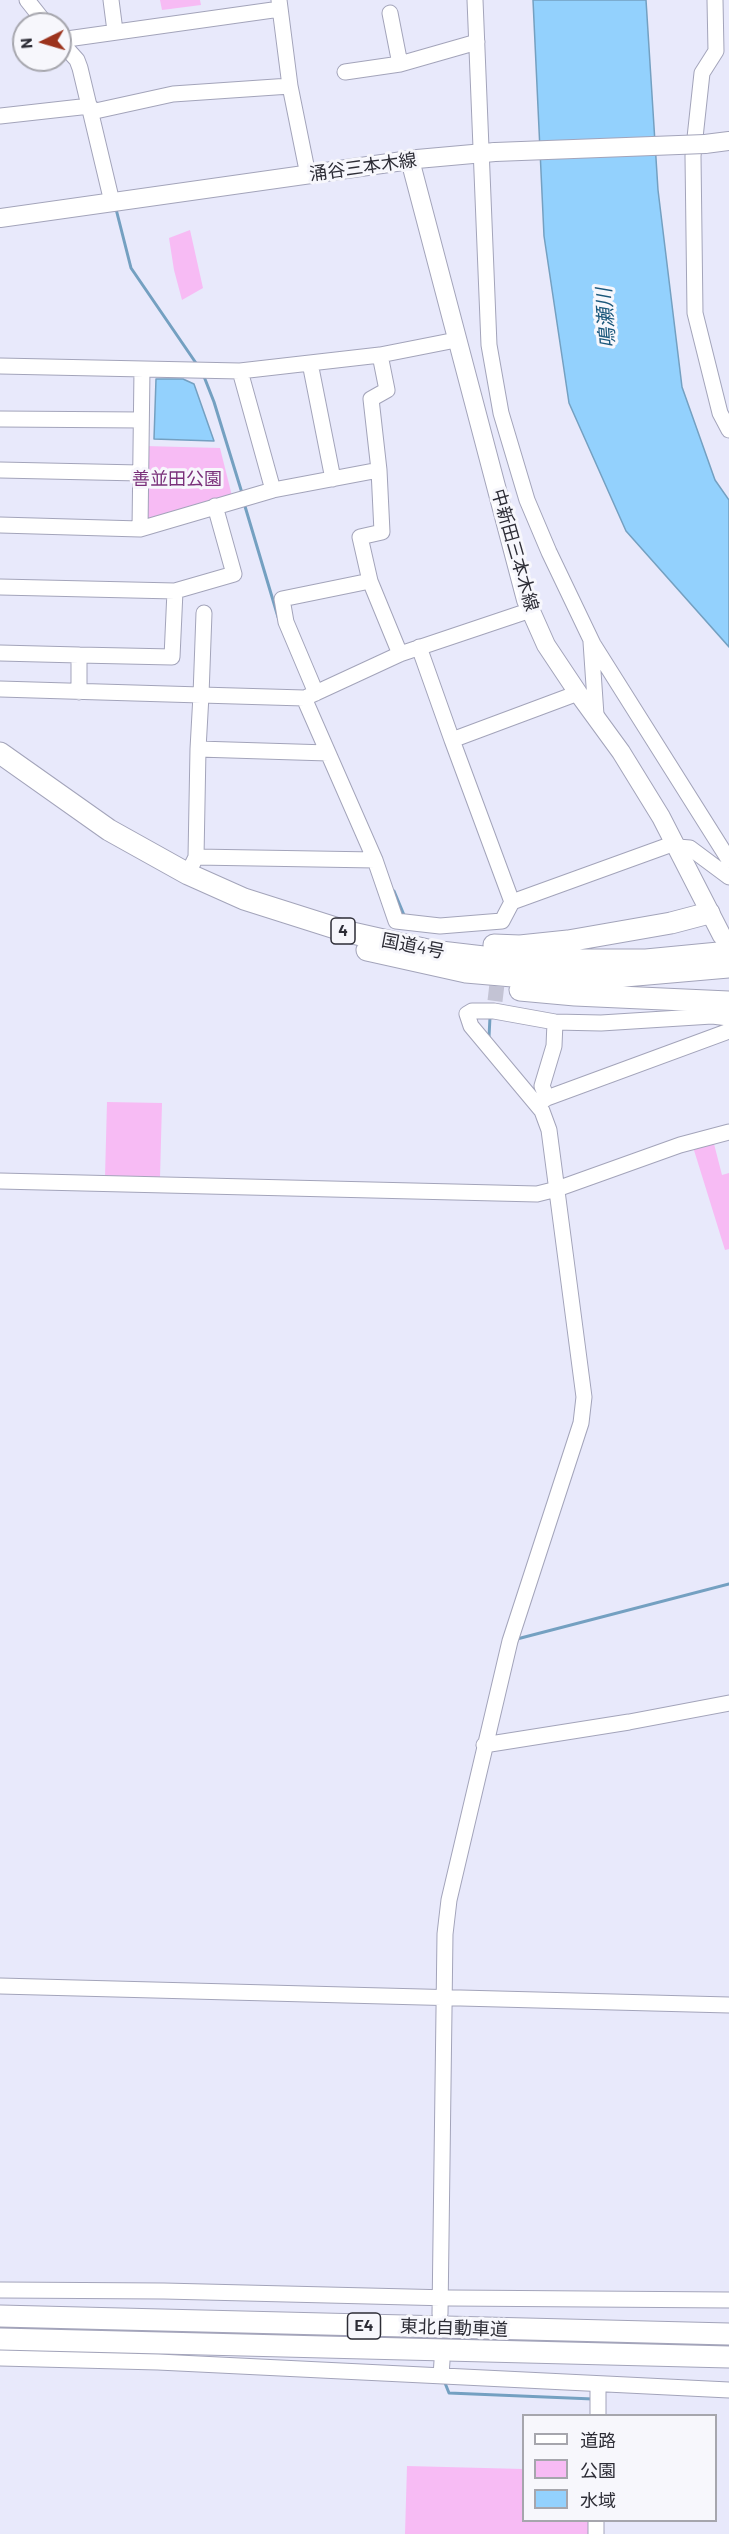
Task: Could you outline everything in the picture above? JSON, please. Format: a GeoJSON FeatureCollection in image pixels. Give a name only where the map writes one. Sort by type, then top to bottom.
{"type":"FeatureCollection","features":[{"type":"Feature","properties":{"kind":"highway","name":"国道4号"},"geometry":{"type":"LineString","coordinates":[[0,753],[109,830],[192,866],[244,899],[280,912],[383,940],[432,951],[509,960],[646,960],[726,944]]}},
{"type":"Feature","properties":{"kind":"highway","name":"国道4号"},"geometry":{"type":"LineString","coordinates":[[0,770],[45,803],[121,850],[201,894],[272,924],[331,941],[398,959],[466,972],[536,978],[602,978],[729,967]]}},
{"type":"Feature","properties":{"kind":"highway"},"geometry":{"type":"LineString","coordinates":[[383,940],[520,946],[601,936],[671,923],[709,913]]}},
{"type":"Feature","properties":{"kind":"highway"},"geometry":{"type":"LineString","coordinates":[[331,941],[397,966],[518,989],[575,995],[729,1002]]}},
{"type":"Feature","properties":{"kind":"highway","name":"東北自動車道"},"geometry":{"type":"LineString","coordinates":[[0,2316],[729,2334]]}},
{"type":"Feature","properties":{"kind":"highway","name":"東北自動車道"},"geometry":{"type":"LineString","coordinates":[[0,2339],[729,2357]]}},
{"type":"Feature","properties":{"kind":"main road","name":"涌谷三本木線"},"geometry":{"type":"LineString","coordinates":[[0,218],[410,160],[489,152],[705,144],[729,141]]}},
{"type":"Feature","properties":{"kind":"main road","name":"中新田三本木線"},"geometry":{"type":"LineString","coordinates":[[410,160],[526,600],[546,645],[578,693],[596,715],[643,787],[676,845],[726,944]]}},
{"type":"Feature","properties":{"kind":"street"},"geometry":{"type":"LineString","coordinates":[[111,0],[115,32]]}},
{"type":"Feature","properties":{"kind":"street"},"geometry":{"type":"LineString","coordinates":[[715,0],[716,51],[702,73],[693,156],[695,313],[720,413],[729,430]]}},
{"type":"Feature","properties":{"kind":"street"},"geometry":{"type":"LineString","coordinates":[[473,4],[489,152],[489,345],[501,413],[527,500],[591,639],[729,860]]}},
{"type":"Feature","properties":{"kind":"street"},"geometry":{"type":"LineString","coordinates":[[72,39],[279,5],[290,86],[308,175]]}},
{"type":"Feature","properties":{"kind":"street"},"geometry":{"type":"LineString","coordinates":[[390,14],[400,64]]}},
{"type":"Feature","properties":{"kind":"street"},"geometry":{"type":"LineString","coordinates":[[345,72],[400,64],[477,42]]}},
{"type":"Feature","properties":{"kind":"street"},"geometry":{"type":"LineString","coordinates":[[72,55],[76,60],[90,109],[112,202]]}},
{"type":"Feature","properties":{"kind":"street"},"geometry":{"type":"LineString","coordinates":[[0,116],[90,109],[173,94],[290,86]]}},
{"type":"Feature","properties":{"kind":"street"},"geometry":{"type":"LineString","coordinates":[[0,366],[240,371],[380,356],[456,340]]}},
{"type":"Feature","properties":{"kind":"street"},"geometry":{"type":"LineString","coordinates":[[380,356],[387,390],[371,399],[382,532],[360,537],[370,581],[400,654]]}},
{"type":"Feature","properties":{"kind":"street"},"geometry":{"type":"LineString","coordinates":[[310,363],[333,479]]}},
{"type":"Feature","properties":{"kind":"street"},"geometry":{"type":"LineString","coordinates":[[140,529],[142,369]]}},
{"type":"Feature","properties":{"kind":"street"},"geometry":{"type":"LineString","coordinates":[[240,371],[273,490]]}},
{"type":"Feature","properties":{"kind":"street"},"geometry":{"type":"LineString","coordinates":[[0,419],[141,420]]}},
{"type":"Feature","properties":{"kind":"street"},"geometry":{"type":"LineString","coordinates":[[0,470],[140,472]]}},
{"type":"Feature","properties":{"kind":"street"},"geometry":{"type":"LineString","coordinates":[[0,525],[140,529],[273,490],[378,470]]}},
{"type":"Feature","properties":{"kind":"street"},"geometry":{"type":"LineString","coordinates":[[0,587],[175,591],[234,574],[215,506]]}},
{"type":"Feature","properties":{"kind":"street"},"geometry":{"type":"LineString","coordinates":[[370,581],[282,599],[286,622],[328,753],[375,860],[396,921],[440,926],[502,921]]}},
{"type":"Feature","properties":{"kind":"street"},"geometry":{"type":"LineString","coordinates":[[0,653],[172,657],[175,591]]}},
{"type":"Feature","properties":{"kind":"street"},"geometry":{"type":"LineString","coordinates":[[0,689],[201,695],[310,695],[400,654],[531,610]]}},
{"type":"Feature","properties":{"kind":"street"},"geometry":{"type":"LineString","coordinates":[[204,613],[192,866],[375,860]]}},
{"type":"Feature","properties":{"kind":"street"},"geometry":{"type":"LineString","coordinates":[[591,639],[596,715]]}},
{"type":"Feature","properties":{"kind":"street"},"geometry":{"type":"LineString","coordinates":[[419,647],[512,902]]}},
{"type":"Feature","properties":{"kind":"street"},"geometry":{"type":"LineString","coordinates":[[79,655],[79,692]]}},
{"type":"Feature","properties":{"kind":"street"},"geometry":{"type":"LineString","coordinates":[[452,740],[578,693]]}},
{"type":"Feature","properties":{"kind":"street"},"geometry":{"type":"LineString","coordinates":[[198,749],[328,753]]}},
{"type":"Feature","properties":{"kind":"street"},"geometry":{"type":"LineString","coordinates":[[502,937],[502,921],[512,902],[676,845],[690,848],[729,877]]}},
{"type":"Feature","properties":{"kind":"street"},"geometry":{"type":"LineString","coordinates":[[542,1101],[485,1044],[467,1020],[467,1014],[495,1006],[555,1022],[601,1023],[712,1016],[729,1018]]}},
{"type":"Feature","properties":{"kind":"street"},"geometry":{"type":"LineString","coordinates":[[440,2314],[447,1997],[446,1917],[510,1641],[583,1413],[583,1381],[561,1188],[542,1101],[542,1086],[554,1046],[555,1022]]}},
{"type":"Feature","properties":{"kind":"street"},"geometry":{"type":"LineString","coordinates":[[542,1101],[729,1031]]}},
{"type":"Feature","properties":{"kind":"street"},"geometry":{"type":"LineString","coordinates":[[0,1181],[537,1194],[561,1188],[680,1145],[729,1132]]}},
{"type":"Feature","properties":{"kind":"street"},"geometry":{"type":"LineString","coordinates":[[487,1745],[729,1703]]}},
{"type":"Feature","properties":{"kind":"street"},"geometry":{"type":"LineString","coordinates":[[0,1986],[729,2005]]}},
{"type":"Feature","properties":{"kind":"street"},"geometry":{"type":"LineString","coordinates":[[0,2290],[729,2300]]}},
{"type":"Feature","properties":{"kind":"street"},"geometry":{"type":"LineString","coordinates":[[0,2358],[441,2369],[598,2385],[729,2390]]}},
{"type":"Feature","properties":{"kind":"street"},"geometry":{"type":"LineString","coordinates":[[598,2385],[598,2414]]}},
{"type":"Feature","properties":{"kind":"green space"},"geometry":{"type":"Polygon","coordinates":[[[160,0],[200,0],[201,5],[162,10],[160,0]]]}},
{"type":"Feature","properties":{"kind":"green space"},"geometry":{"type":"Polygon","coordinates":[[[190,230],[203,288],[182,300],[169,238],[190,230]]]}},
{"type":"Feature","properties":{"kind":"green space","name":"善並田公園"},"geometry":{"type":"Polygon","coordinates":[[[145,446],[220,448],[232,496],[144,521],[145,446]]]}},
{"type":"Feature","properties":{"kind":"green space"},"geometry":{"type":"Polygon","coordinates":[[[107,1102],[162,1103],[160,1178],[105,1177],[107,1102]]]}},
{"type":"Feature","properties":{"kind":"green space"},"geometry":{"type":"Polygon","coordinates":[[[713,1140],[722,1175],[729,1173],[729,1249],[725,1250],[693,1147],[713,1140]]]}},
{"type":"Feature","properties":{"kind":"green space"},"geometry":{"type":"Polygon","coordinates":[[[407,2466],[522,2469],[522,2522],[591,2522],[591,2534],[405,2534],[407,2466]]]}},
{"type":"Feature","properties":{"kind":"water","name":"鳴瀬川"},"geometry":{"type":"Polygon","coordinates":[[[533,0],[646,0],[658,190],[682,387],[715,480],[729,500],[729,647],[626,531],[569,403],[544,236],[533,0]]]}},
{"type":"Feature","properties":{"kind":"water"},"geometry":{"type":"Polygon","coordinates":[[[156,379],[183,379],[194,384],[214,441],[154,439],[156,379]]]}},
{"type":"Feature","properties":{"kind":"waterway"},"geometry":{"type":"LineString","coordinates":[[116,209],[131,268],[198,366]]}},
{"type":"Feature","properties":{"kind":"waterway"},"geometry":{"type":"LineString","coordinates":[[203,374],[242,493]]}},
{"type":"Feature","properties":{"kind":"waterway"},"geometry":{"type":"LineString","coordinates":[[244,503],[278,617]]}},
{"type":"Feature","properties":{"kind":"waterway"},"geometry":{"type":"LineString","coordinates":[[394,891],[404,915]]}},
{"type":"Feature","properties":{"kind":"waterway"},"geometry":{"type":"LineString","coordinates":[[489,1037],[490,1017]]}},
{"type":"Feature","properties":{"kind":"waterway"},"geometry":{"type":"LineString","coordinates":[[517,1639],[729,1584]]}},
{"type":"Feature","properties":{"kind":"waterway"},"geometry":{"type":"LineString","coordinates":[[445,2383],[449,2393],[593,2399]]}},
{"type":"Feature","properties":{"kind":"tunnel"},"geometry":{"type":"LineString","coordinates":[[495,1001],[499,967]]}}]}
